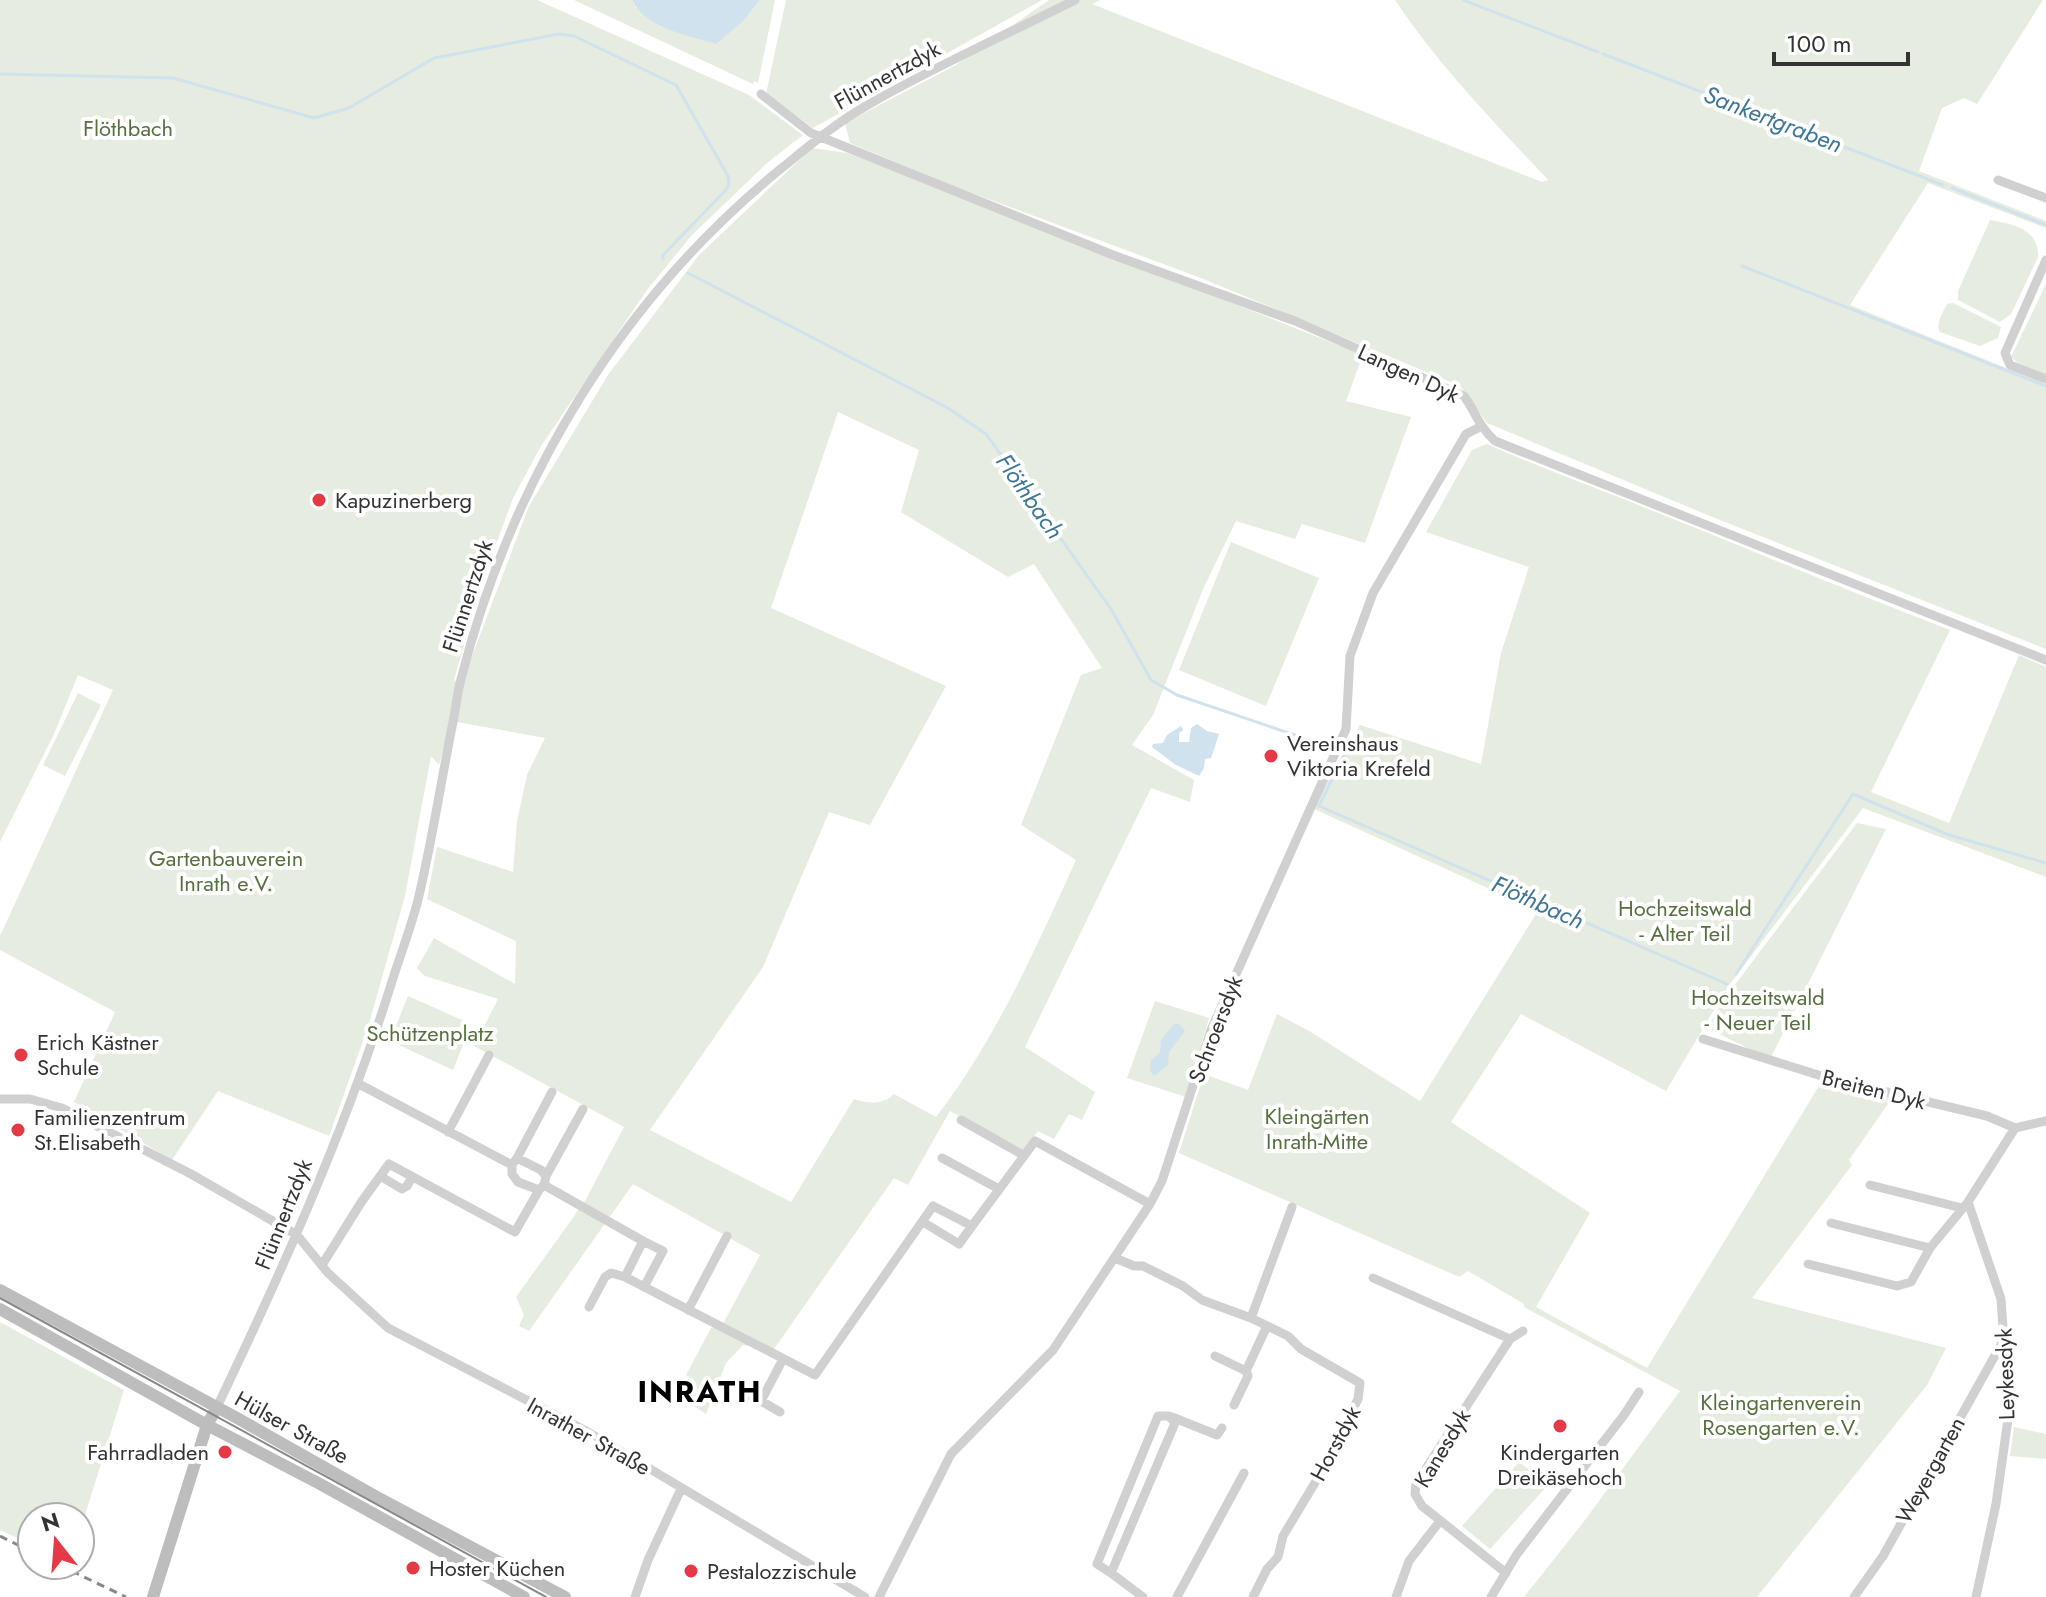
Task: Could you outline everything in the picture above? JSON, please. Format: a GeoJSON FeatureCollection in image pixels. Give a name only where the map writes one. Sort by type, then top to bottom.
{"type":"FeatureCollection","features":[{"type":"Feature","properties":{"kind":"street","name":"Flünnertzdyk"},"geometry":{"type":"LineString","coordinates":[[153,1597],[207,1425],[297,1235],[359,1084],[418,901],[460,683],[502,553],[528,492],[573,407],[612,348],[652,296],[724,218],[820,137],[865,106],[1075,0]]}},
{"type":"Feature","properties":{"kind":"street","name":"Langen Dyk"},"geometry":{"type":"LineString","coordinates":[[761,94],[820,137],[1113,255],[1310,328],[1464,396],[1480,427],[1495,441],[2046,660]]}},
{"type":"Feature","properties":{"kind":"street"},"geometry":{"type":"LineString","coordinates":[[1998,180],[2046,198]]}},
{"type":"Feature","properties":{"kind":"street"},"geometry":{"type":"LineString","coordinates":[[2046,260],[2005,353],[2010,365],[2046,379]]}},
{"type":"Feature","properties":{"kind":"street","name":"Schroersdyk"},"geometry":{"type":"LineString","coordinates":[[879,1597],[951,1454],[1053,1350],[1162,1181],[1211,1030],[1346,729],[1350,656],[1373,593],[1466,434],[1480,427]]}},
{"type":"Feature","properties":{"kind":"street","name":"Breiten Dyk"},"geometry":{"type":"LineString","coordinates":[[1703,1039],[1828,1078],[1987,1116],[2015,1128]]}},
{"type":"Feature","properties":{"kind":"street"},"geometry":{"type":"LineString","coordinates":[[448,1132],[489,1055]]}},
{"type":"Feature","properties":{"kind":"street"},"geometry":{"type":"LineString","coordinates":[[359,1084],[448,1132],[515,1162],[541,1170],[543,1183]]}},
{"type":"Feature","properties":{"kind":"street"},"geometry":{"type":"LineString","coordinates":[[552,1092],[515,1162],[512,1174],[518,1182],[543,1183],[663,1251],[644,1287]]}},
{"type":"Feature","properties":{"kind":"street","name":"Inrather Straße"},"geometry":{"type":"LineString","coordinates":[[0,1099],[30,1099],[62,1108],[191,1174],[297,1235],[322,1265],[388,1328],[588,1432],[865,1597]]}},
{"type":"Feature","properties":{"kind":"street"},"geometry":{"type":"LineString","coordinates":[[322,1265],[389,1164],[515,1232],[583,1109]]}},
{"type":"Feature","properties":{"kind":"street"},"geometry":{"type":"LineString","coordinates":[[961,1120],[1023,1155]]}},
{"type":"Feature","properties":{"kind":"street"},"geometry":{"type":"LineString","coordinates":[[1808,1264],[1897,1286],[1911,1282],[1930,1248],[1965,1205],[2015,1128],[2046,1121]]}},
{"type":"Feature","properties":{"kind":"street"},"geometry":{"type":"LineString","coordinates":[[923,1222],[959,1244],[1035,1141],[1150,1204]]}},
{"type":"Feature","properties":{"kind":"street"},"geometry":{"type":"LineString","coordinates":[[942,1158],[999,1189]]}},
{"type":"Feature","properties":{"kind":"street"},"geometry":{"type":"LineString","coordinates":[[380,1176],[402,1189],[412,1177]]}},
{"type":"Feature","properties":{"kind":"street"},"geometry":{"type":"LineString","coordinates":[[1870,1185],[1965,1205]]}},
{"type":"Feature","properties":{"kind":"street","name":"Leykesdyk"},"geometry":{"type":"LineString","coordinates":[[1965,1205],[1997,1283],[2003,1315],[2009,1412],[1996,1504],[1976,1597]]}},
{"type":"Feature","properties":{"kind":"street"},"geometry":{"type":"LineString","coordinates":[[589,1307],[605,1277],[611,1273],[625,1277],[815,1375],[933,1206],[972,1226]]}},
{"type":"Feature","properties":{"kind":"street"},"geometry":{"type":"LineString","coordinates":[[1251,1318],[1292,1207]]}},
{"type":"Feature","properties":{"kind":"street"},"geometry":{"type":"LineString","coordinates":[[1831,1223],[1930,1248]]}},
{"type":"Feature","properties":{"kind":"street"},"geometry":{"type":"LineString","coordinates":[[688,1310],[727,1236]]}},
{"type":"Feature","properties":{"kind":"street"},"geometry":{"type":"LineString","coordinates":[[625,1277],[643,1241]]}},
{"type":"Feature","properties":{"kind":"street","name":"Horstdyk"},"geometry":{"type":"LineString","coordinates":[[1115,1258],[1134,1266],[1143,1266],[1183,1286],[1202,1300],[1288,1336],[1314,1356],[1360,1383],[1361,1391],[1325,1466],[1283,1536],[1278,1557],[1267,1569],[1253,1597]]}},
{"type":"Feature","properties":{"kind":"street"},"geometry":{"type":"LineString","coordinates":[[1373,1278],[1510,1339]]}},
{"type":"Feature","properties":{"kind":"street","name":"Hülser Straße"},"geometry":{"type":"LineString","coordinates":[[0,1290],[565,1597]]}},
{"type":"Feature","properties":{"kind":"street","name":"Hülser Straße"},"geometry":{"type":"LineString","coordinates":[[0,1309],[524,1597]]}},
{"type":"Feature","properties":{"kind":"street"},"geometry":{"type":"LineString","coordinates":[[1234,1405],[1267,1326]]}},
{"type":"Feature","properties":{"kind":"street","name":"Kanesdyk"},"geometry":{"type":"LineString","coordinates":[[1506,1573],[1422,1506],[1415,1494],[1416,1484],[1510,1339],[1523,1331]]}},
{"type":"Feature","properties":{"kind":"street","name":"Weyergarten"},"geometry":{"type":"LineString","coordinates":[[1854,1597],[1883,1556],[2003,1341]]}},
{"type":"Feature","properties":{"kind":"street"},"geometry":{"type":"LineString","coordinates":[[1215,1356],[1246,1371]]}},
{"type":"Feature","properties":{"kind":"street"},"geometry":{"type":"LineString","coordinates":[[761,1401],[783,1359]]}},
{"type":"Feature","properties":{"kind":"street"},"geometry":{"type":"LineString","coordinates":[[742,1392],[780,1412]]}},
{"type":"Feature","properties":{"kind":"street"},"geometry":{"type":"LineString","coordinates":[[1491,1597],[1517,1554],[1639,1392]]}},
{"type":"Feature","properties":{"kind":"street"},"geometry":{"type":"LineString","coordinates":[[1143,1597],[1097,1564],[1158,1416],[1169,1416],[1217,1435],[1222,1428]]}},
{"type":"Feature","properties":{"kind":"street"},"geometry":{"type":"LineString","coordinates":[[1111,1573],[1175,1423],[1169,1416]]}},
{"type":"Feature","properties":{"kind":"street"},"geometry":{"type":"LineString","coordinates":[[1177,1597],[1244,1473]]}},
{"type":"Feature","properties":{"kind":"street"},"geometry":{"type":"LineString","coordinates":[[635,1597],[648,1560],[681,1489]]}},
{"type":"Feature","properties":{"kind":"street"},"geometry":{"type":"LineString","coordinates":[[1125,1491],[1143,1499]]}},
{"type":"Feature","properties":{"kind":"street"},"geometry":{"type":"LineString","coordinates":[[1396,1597],[1409,1561],[1440,1521]]}},
{"type":"Feature","properties":{"kind":"green space","name":"Gartenbauverein Inrath e.V."},"geometry":{"type":"Polygon","coordinates":[[[0,0],[537,0],[749,95],[803,135],[767,163],[692,235],[647,290],[541,446],[513,498],[479,592],[454,680],[460,683],[439,765],[431,756],[405,896],[368,1027],[329,1136],[218,1091],[172,1160],[74,1102],[115,1012],[0,950],[0,936],[113,690],[78,675],[54,734],[0,842],[0,0]]]}},
{"type":"Feature","properties":{"kind":"green space"},"geometry":{"type":"Polygon","coordinates":[[[574,0],[632,0],[636,8],[744,20],[760,0],[775,0],[758,83],[754,81],[753,84],[574,0]]]}},
{"type":"Feature","properties":{"kind":"green space"},"geometry":{"type":"Polygon","coordinates":[[[786,0],[1042,0],[813,128],[766,94],[786,0]]]}},
{"type":"Feature","properties":{"kind":"green space"},"geometry":{"type":"Polygon","coordinates":[[[1049,0],[1100,0],[1092,4],[1542,182],[1548,180],[1449,71],[1395,0],[2043,0],[1977,104],[1964,98],[1942,108],[1919,171],[2046,221],[2046,228],[1928,183],[1850,305],[2046,384],[2046,649],[1705,514],[1487,423],[1460,386],[1201,278],[953,186],[850,143],[845,123],[956,65],[1049,0]]]}},
{"type":"Feature","properties":{"kind":"green space"},"geometry":{"type":"Polygon","coordinates":[[[812,148],[847,153],[943,188],[1363,355],[1346,401],[1411,417],[1365,543],[1302,524],[1295,539],[1236,521],[1204,587],[1153,715],[1132,745],[1194,780],[1190,802],[1151,788],[1025,1047],[1095,1092],[1082,1120],[1069,1114],[1054,1139],[1038,1131],[1023,1150],[950,1111],[908,1185],[894,1178],[774,1349],[743,1345],[726,1363],[706,1414],[683,1399],[694,1380],[686,1375],[711,1328],[724,1322],[760,1255],[633,1184],[529,1331],[519,1326],[524,1315],[516,1297],[585,1201],[624,1127],[474,1046],[498,999],[425,976],[417,968],[434,938],[515,984],[516,941],[427,899],[437,847],[513,872],[517,821],[527,775],[545,738],[452,721],[461,685],[529,506],[608,375],[699,255],[812,148]],[[838,412],[771,608],[946,686],[870,825],[829,812],[763,967],[650,1130],[791,1202],[854,1099],[875,1102],[894,1094],[936,1117],[996,1025],[1076,860],[1021,825],[1081,675],[1102,668],[1034,564],[1008,577],[901,512],[919,450],[838,412]]]}},
{"type":"Feature","properties":{"kind":"green space"},"geometry":{"type":"Polygon","coordinates":[[[1990,220],[2029,234],[2034,240],[2038,257],[2011,314],[2000,322],[1958,300],[1958,291],[1990,220]]]}},
{"type":"Feature","properties":{"kind":"green space"},"geometry":{"type":"Polygon","coordinates":[[[2046,284],[2046,375],[2011,357],[2046,284]]]}},
{"type":"Feature","properties":{"kind":"green space"},"geometry":{"type":"Polygon","coordinates":[[[1953,303],[2001,327],[1998,338],[1980,346],[1940,332],[1938,325],[1942,314],[1947,304],[1953,303]]]}},
{"type":"Feature","properties":{"kind":"green space"},"geometry":{"type":"Polygon","coordinates":[[[1487,444],[1950,630],[1871,792],[1949,823],[2019,655],[2046,667],[2046,877],[1863,808],[1727,988],[1666,1091],[1521,1014],[1451,1122],[1590,1213],[1536,1307],[1647,1368],[1822,1081],[1892,1098],[1849,1160],[1852,1165],[1752,1298],[1946,1348],[1927,1385],[1757,1597],[1524,1597],[1680,1391],[1524,1307],[1524,1304],[1468,1271],[1459,1277],[1179,1153],[1204,1074],[1248,1090],[1277,1014],[1420,1101],[1538,911],[1312,808],[1360,725],[1481,764],[1501,653],[1529,567],[1426,532],[1472,450],[1487,444]]]}},
{"type":"Feature","properties":{"kind":"green space"},"geometry":{"type":"Polygon","coordinates":[[[1231,542],[1319,578],[1266,706],[1179,670],[1231,542]]]}},
{"type":"Feature","properties":{"kind":"green space"},"geometry":{"type":"Polygon","coordinates":[[[78,693],[101,705],[65,776],[43,765],[78,693]]]}},
{"type":"Feature","properties":{"kind":"green space","name":"Hochzeitswald - Neuer Teil"},"geometry":{"type":"Polygon","coordinates":[[[1857,823],[1886,829],[1770,1059],[1709,1029],[1731,990],[1857,823]]]}},
{"type":"Feature","properties":{"kind":"green space","name":"Schützenplatz"},"geometry":{"type":"Polygon","coordinates":[[[408,996],[471,1024],[453,1070],[390,1041],[408,996]]]}},
{"type":"Feature","properties":{"kind":"green space"},"geometry":{"type":"Polygon","coordinates":[[[1155,1001],[1209,1018],[1186,1097],[1127,1078],[1155,1001]]]}},
{"type":"Feature","properties":{"kind":"green space"},"geometry":{"type":"Polygon","coordinates":[[[0,1322],[124,1390],[89,1501],[16,1501],[16,1538],[0,1530],[0,1322]]]}},
{"type":"Feature","properties":{"kind":"green space"},"geometry":{"type":"Polygon","coordinates":[[[2014,1427],[2046,1434],[2046,1459],[2010,1456],[2014,1427]]]}},
{"type":"Feature","properties":{"kind":"green space"},"geometry":{"type":"Polygon","coordinates":[[[1519,1462],[1549,1484],[1490,1549],[1462,1526],[1519,1462]]]}},
{"type":"Feature","properties":{"kind":"water"},"geometry":{"type":"Polygon","coordinates":[[[632,0],[760,0],[744,20],[716,44],[657,24],[638,10],[632,0]]]}},
{"type":"Feature","properties":{"kind":"water"},"geometry":{"type":"Polygon","coordinates":[[[1197,724],[1219,734],[1211,758],[1205,759],[1199,776],[1176,765],[1152,747],[1153,744],[1163,743],[1167,735],[1181,726],[1183,730],[1179,733],[1179,742],[1189,742],[1191,728],[1197,724]]]}},
{"type":"Feature","properties":{"kind":"water"},"geometry":{"type":"Polygon","coordinates":[[[1174,1024],[1179,1024],[1185,1031],[1169,1052],[1168,1065],[1154,1076],[1150,1070],[1151,1060],[1160,1053],[1161,1040],[1174,1024]]]}},
{"type":"Feature","properties":{"kind":"waterway","name":"Sankertgraben"},"geometry":{"type":"LineString","coordinates":[[1463,0],[1598,52]]}},
{"type":"Feature","properties":{"kind":"waterway","name":"Flöthbach"},"geometry":{"type":"LineString","coordinates":[[0,74],[173,78],[314,118],[349,108],[434,58],[559,34],[574,36],[676,85],[728,176],[729,185],[725,191],[663,255],[663,259]]}},
{"type":"Feature","properties":{"kind":"waterway","name":"Sankertgraben"},"geometry":{"type":"LineString","coordinates":[[1603,54],[1943,185]]}},
{"type":"Feature","properties":{"kind":"waterway","name":"Sankertgraben"},"geometry":{"type":"LineString","coordinates":[[1952,188],[2046,225]]}},
{"type":"Feature","properties":{"kind":"waterway"},"geometry":{"type":"LineString","coordinates":[[1742,266],[2046,386]]}},
{"type":"Feature","properties":{"kind":"waterway","name":"Flöthbach"},"geometry":{"type":"LineString","coordinates":[[688,273],[948,408],[986,434],[1111,609],[1151,680],[1177,695],[1333,748]]}},
{"type":"Feature","properties":{"kind":"waterway","name":"Flöthbach"},"geometry":{"type":"LineString","coordinates":[[1340,751],[1345,753],[1319,806],[1729,985]]}},
{"type":"Feature","properties":{"kind":"waterway","name":"Flöthbach"},"geometry":{"type":"LineString","coordinates":[[1736,974],[1853,794],[1949,835],[2046,863]]}},
{"type":"Feature","properties":{"kind":"tram line"},"geometry":{"type":"LineString","coordinates":[[0,1298],[546,1597]]}},
{"type":"Feature","properties":{"kind":"railway"},"geometry":{"type":"LineString","coordinates":[[0,1536],[16,1544]]}},
{"type":"Feature","properties":{"kind":"railway"},"geometry":{"type":"LineString","coordinates":[[92,1581],[126,1597]]}},
{"type":"Feature","properties":{"kind":"place","name":"Kapuzinerberg"},"geometry":{"type":"Point","coordinates":[319,500]}},
{"type":"Feature","properties":{"kind":"place","name":"Vereinshaus Viktoria Krefeld"},"geometry":{"type":"Point","coordinates":[1271,756]}},
{"type":"Feature","properties":{"kind":"place","name":"Erich Kästner Schule"},"geometry":{"type":"Point","coordinates":[21,1055]}},
{"type":"Feature","properties":{"kind":"place","name":"Familienzentrum St.Elisabeth"},"geometry":{"type":"Point","coordinates":[18,1130]}},
{"type":"Feature","properties":{"kind":"place","name":"Kindergarten Dreikäsehoch"},"geometry":{"type":"Point","coordinates":[1560,1426]}},
{"type":"Feature","properties":{"kind":"place","name":"Fahrradladen"},"geometry":{"type":"Point","coordinates":[225,1452]}},
{"type":"Feature","properties":{"kind":"place","name":"Hoster Küchen"},"geometry":{"type":"Point","coordinates":[413,1568]}},
{"type":"Feature","properties":{"kind":"place","name":"Pestalozzischule"},"geometry":{"type":"Point","coordinates":[691,1571]}},
{"type":"Feature","properties":{"kind":"district","name":"INRATH"},"geometry":{"type":"Point","coordinates":[700,1391]}},
{"type":"Feature","properties":{"kind":"park label","name":"Hochzeitswald - Alter Teil"},"geometry":{"type":"Point","coordinates":[1685,920]}},
{"type":"Feature","properties":{"kind":"park label","name":"Kleingärten Inrath-Mitte"},"geometry":{"type":"Point","coordinates":[1317,1128]}},
{"type":"Feature","properties":{"kind":"park label","name":"Kleingartenverein Rosengarten e.V."},"geometry":{"type":"Point","coordinates":[1781,1414]}}]}
